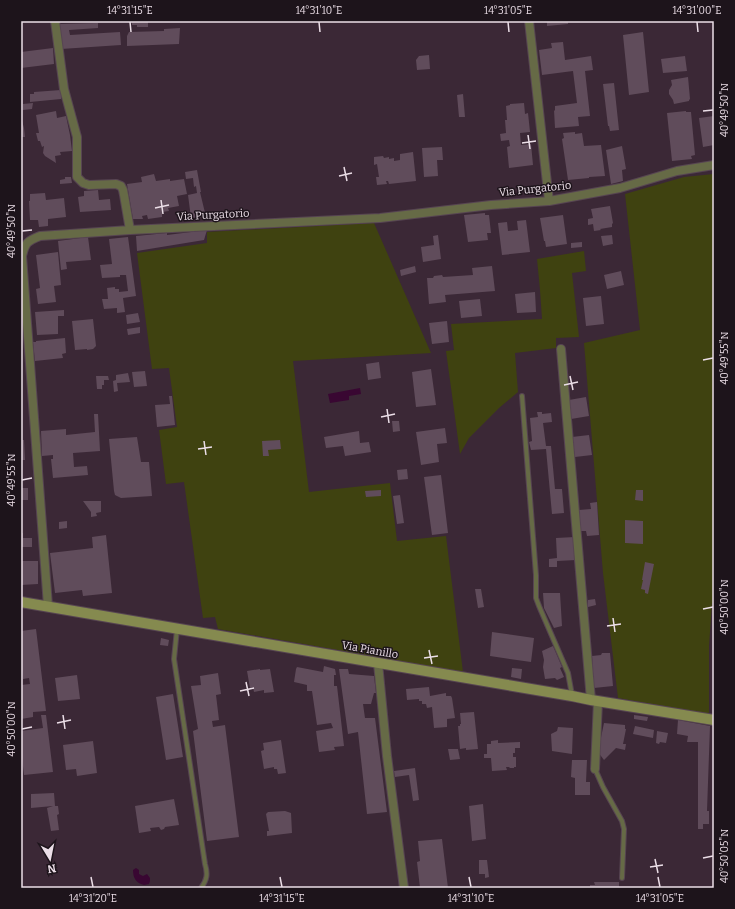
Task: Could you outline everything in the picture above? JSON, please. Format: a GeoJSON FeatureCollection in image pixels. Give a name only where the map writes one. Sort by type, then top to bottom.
{"type":"FeatureCollection","features":[{"type":"Feature","properties":{"kind":"street"},"geometry":{"type":"LineString","coordinates":[[55,21],[64,89],[76,137],[78,177],[83,183],[89,185],[116,184],[120,186],[123,190],[130,230]]}},
{"type":"Feature","properties":{"kind":"street"},"geometry":{"type":"LineString","coordinates":[[530,21],[549,201]]}},
{"type":"Feature","properties":{"kind":"street","name":"Via Purgatorio"},"geometry":{"type":"LineString","coordinates":[[48,606],[22,256],[24,247],[28,241],[40,236],[130,230],[380,218],[490,205],[549,201],[620,188],[677,171],[714,165]]}},
{"type":"Feature","properties":{"kind":"street"},"geometry":{"type":"LineString","coordinates":[[561,349],[595,701],[595,769]]}},
{"type":"Feature","properties":{"kind":"street","name":"Via Pianillo"},"geometry":{"type":"LineString","coordinates":[[21,602],[595,701],[714,720]]}},
{"type":"Feature","properties":{"kind":"street"},"geometry":{"type":"LineString","coordinates":[[378,663],[387,756],[404,888]]}},
{"type":"Feature","properties":{"kind":"lane"},"geometry":{"type":"LineString","coordinates":[[522,396],[536,575],[536,598],[568,673],[572,696]]}},
{"type":"Feature","properties":{"kind":"lane"},"geometry":{"type":"LineString","coordinates":[[177,628],[174,659],[207,871],[207,877],[201,888]]}},
{"type":"Feature","properties":{"kind":"lane"},"geometry":{"type":"LineString","coordinates":[[595,769],[622,821],[624,829],[622,878]]}},
{"type":"Feature","properties":{"kind":"green space"},"geometry":{"type":"Polygon","coordinates":[[[714,174],[714,603],[712,603],[709,646],[709,714],[618,698],[603,573],[584,343],[640,330],[625,194],[684,177],[714,174]]]}},
{"type":"Feature","properties":{"kind":"green space"},"geometry":{"type":"Polygon","coordinates":[[[374,223],[431,353],[293,361],[309,492],[390,483],[397,541],[446,536],[463,672],[218,629],[215,617],[203,618],[184,482],[166,484],[159,430],[177,427],[169,368],[152,369],[137,253],[207,243],[207,232],[374,223]]]}},
{"type":"Feature","properties":{"kind":"green space"},"geometry":{"type":"Polygon","coordinates":[[[584,251],[586,271],[572,273],[579,337],[556,338],[556,348],[515,353],[518,392],[499,408],[469,438],[460,454],[446,351],[454,350],[451,324],[542,319],[537,259],[584,251]]]}},
{"type":"Feature","properties":{"kind":"shaded area"},"geometry":{"type":"Polygon","coordinates":[[[360,388],[361,394],[349,396],[349,400],[330,403],[328,394],[360,388]]]}},
{"type":"Feature","properties":{"kind":"shaded area"},"geometry":{"type":"Polygon","coordinates":[[[136,868],[139,870],[139,874],[143,876],[147,874],[150,878],[149,884],[144,885],[136,880],[133,870],[136,868]]]}},
{"type":"Feature","properties":{"kind":"building"},"geometry":{"type":"Polygon","coordinates":[[[132,21],[148,21],[148,27],[137,27],[137,25],[132,25],[132,21]]]}},
{"type":"Feature","properties":{"kind":"building"},"geometry":{"type":"Polygon","coordinates":[[[547,21],[568,21],[568,24],[547,26],[547,21]]]}},
{"type":"Feature","properties":{"kind":"building"},"geometry":{"type":"Polygon","coordinates":[[[98,23],[98,28],[69,30],[70,35],[120,32],[121,45],[61,49],[58,24],[98,23]]]}},
{"type":"Feature","properties":{"kind":"building"},"geometry":{"type":"Polygon","coordinates":[[[180,28],[179,44],[127,46],[127,36],[129,32],[164,31],[164,29],[180,28]]]}},
{"type":"Feature","properties":{"kind":"building"},"geometry":{"type":"Polygon","coordinates":[[[643,32],[649,92],[629,95],[623,35],[643,32]]]}},
{"type":"Feature","properties":{"kind":"building"},"geometry":{"type":"Polygon","coordinates":[[[563,42],[565,60],[591,56],[593,70],[585,71],[590,116],[578,117],[579,126],[555,128],[555,106],[577,103],[573,71],[542,75],[539,50],[552,48],[551,43],[563,42]]]}},
{"type":"Feature","properties":{"kind":"building"},"geometry":{"type":"Polygon","coordinates":[[[53,48],[54,64],[21,68],[21,52],[53,48]]]}},
{"type":"Feature","properties":{"kind":"building"},"geometry":{"type":"Polygon","coordinates":[[[429,55],[430,69],[417,70],[416,60],[419,56],[429,55]]]}},
{"type":"Feature","properties":{"kind":"building"},"geometry":{"type":"Polygon","coordinates":[[[685,56],[687,71],[663,73],[661,59],[685,56]]]}},
{"type":"Feature","properties":{"kind":"building"},"geometry":{"type":"Polygon","coordinates":[[[688,77],[689,101],[674,104],[669,94],[669,90],[672,85],[671,80],[688,77]]]}},
{"type":"Feature","properties":{"kind":"building"},"geometry":{"type":"Polygon","coordinates":[[[614,83],[619,130],[610,131],[608,126],[603,84],[614,83]]]}},
{"type":"Feature","properties":{"kind":"building"},"geometry":{"type":"Polygon","coordinates":[[[61,90],[61,99],[30,102],[30,94],[34,94],[34,92],[61,90]]]}},
{"type":"Feature","properties":{"kind":"building"},"geometry":{"type":"Polygon","coordinates":[[[463,94],[465,117],[459,117],[457,95],[463,94]]]}},
{"type":"Feature","properties":{"kind":"building"},"geometry":{"type":"Polygon","coordinates":[[[33,103],[32,109],[23,110],[23,104],[33,103]]]}},
{"type":"Feature","properties":{"kind":"building"},"geometry":{"type":"Polygon","coordinates":[[[524,103],[525,114],[528,113],[530,132],[520,133],[521,145],[531,144],[533,165],[509,168],[507,147],[510,146],[509,140],[501,141],[500,134],[506,133],[506,106],[510,104],[524,103]]]}},
{"type":"Feature","properties":{"kind":"building"},"geometry":{"type":"Polygon","coordinates":[[[56,111],[57,118],[66,116],[72,151],[60,152],[61,155],[55,156],[56,163],[45,156],[43,153],[44,146],[42,147],[40,141],[38,141],[36,133],[39,133],[36,115],[56,111]]]}},
{"type":"Feature","properties":{"kind":"building"},"geometry":{"type":"Polygon","coordinates":[[[686,111],[691,112],[695,155],[691,156],[692,159],[672,161],[667,113],[686,111]]]}},
{"type":"Feature","properties":{"kind":"building"},"geometry":{"type":"Polygon","coordinates":[[[714,116],[714,145],[703,147],[699,118],[714,116]]]}},
{"type":"Feature","properties":{"kind":"building"},"geometry":{"type":"Polygon","coordinates":[[[21,117],[24,128],[25,137],[21,137],[21,117]]]}},
{"type":"Feature","properties":{"kind":"building"},"geometry":{"type":"Polygon","coordinates":[[[575,132],[575,134],[582,133],[584,146],[601,145],[605,176],[568,180],[562,139],[564,138],[563,133],[575,132]]]}},
{"type":"Feature","properties":{"kind":"building"},"geometry":{"type":"Polygon","coordinates":[[[622,146],[626,169],[622,170],[623,181],[611,184],[606,150],[622,146]]]}},
{"type":"Feature","properties":{"kind":"building"},"geometry":{"type":"Polygon","coordinates":[[[442,147],[443,160],[437,160],[438,176],[424,177],[422,148],[442,147]]]}},
{"type":"Feature","properties":{"kind":"building"},"geometry":{"type":"Polygon","coordinates":[[[413,152],[416,181],[389,184],[388,181],[386,181],[387,184],[377,185],[376,177],[379,177],[377,164],[374,165],[374,157],[383,156],[384,158],[389,157],[389,159],[394,158],[394,161],[400,160],[400,154],[413,152]]]}},
{"type":"Feature","properties":{"kind":"building"},"geometry":{"type":"Polygon","coordinates":[[[197,170],[206,217],[191,218],[188,195],[197,193],[196,186],[194,187],[193,178],[186,179],[185,172],[197,170]]]}},
{"type":"Feature","properties":{"kind":"building"},"geometry":{"type":"Polygon","coordinates":[[[154,174],[156,181],[184,179],[187,194],[177,196],[179,206],[168,208],[169,211],[162,212],[162,217],[148,219],[147,215],[142,216],[143,219],[133,219],[127,184],[142,182],[141,177],[154,174]]]}},
{"type":"Feature","properties":{"kind":"building"},"geometry":{"type":"Polygon","coordinates":[[[65,177],[71,177],[72,183],[60,184],[60,180],[65,179],[65,177]]]}},
{"type":"Feature","properties":{"kind":"building"},"geometry":{"type":"Polygon","coordinates":[[[98,190],[99,200],[110,199],[111,210],[80,212],[78,197],[84,196],[84,191],[98,190]]]}},
{"type":"Feature","properties":{"kind":"building"},"geometry":{"type":"Polygon","coordinates":[[[45,193],[46,200],[64,198],[66,217],[48,219],[48,226],[39,227],[38,220],[30,220],[30,194],[45,193]]]}},
{"type":"Feature","properties":{"kind":"building"},"geometry":{"type":"Polygon","coordinates":[[[610,206],[613,223],[612,227],[594,231],[593,224],[588,225],[588,219],[593,218],[591,209],[610,206]]]}},
{"type":"Feature","properties":{"kind":"building"},"geometry":{"type":"Polygon","coordinates":[[[485,213],[485,215],[489,215],[491,233],[487,233],[488,240],[468,242],[464,215],[485,213]]]}},
{"type":"Feature","properties":{"kind":"building"},"geometry":{"type":"Polygon","coordinates":[[[563,215],[567,244],[546,247],[540,218],[563,215]]]}},
{"type":"Feature","properties":{"kind":"building"},"geometry":{"type":"Polygon","coordinates":[[[526,220],[530,252],[502,255],[498,223],[507,222],[508,231],[518,230],[517,221],[526,220]]]}},
{"type":"Feature","properties":{"kind":"building"},"geometry":{"type":"Polygon","coordinates":[[[207,230],[204,240],[137,251],[136,236],[167,233],[167,235],[207,230]]]}},
{"type":"Feature","properties":{"kind":"building"},"geometry":{"type":"Polygon","coordinates":[[[438,235],[441,259],[423,262],[421,247],[434,245],[433,236],[438,235]]]}},
{"type":"Feature","properties":{"kind":"building"},"geometry":{"type":"Polygon","coordinates":[[[612,235],[613,244],[603,246],[601,236],[612,235]]]}},
{"type":"Feature","properties":{"kind":"building"},"geometry":{"type":"Polygon","coordinates":[[[88,237],[91,260],[66,262],[67,269],[61,270],[58,241],[88,237]]]}},
{"type":"Feature","properties":{"kind":"building"},"geometry":{"type":"Polygon","coordinates":[[[128,237],[136,296],[123,298],[125,312],[117,313],[117,308],[104,309],[102,299],[108,299],[107,288],[115,287],[115,289],[119,289],[119,292],[128,291],[126,275],[120,275],[120,277],[102,278],[100,265],[112,264],[109,239],[128,237]]]}},
{"type":"Feature","properties":{"kind":"building"},"geometry":{"type":"Polygon","coordinates":[[[582,242],[582,247],[571,248],[571,243],[582,242]]]}},
{"type":"Feature","properties":{"kind":"building"},"geometry":{"type":"Polygon","coordinates":[[[58,252],[61,285],[54,286],[56,302],[38,304],[36,289],[40,288],[36,255],[58,252]]]}},
{"type":"Feature","properties":{"kind":"building"},"geometry":{"type":"Polygon","coordinates":[[[415,266],[416,272],[401,276],[400,270],[415,266]]]}},
{"type":"Feature","properties":{"kind":"building"},"geometry":{"type":"Polygon","coordinates":[[[492,266],[495,291],[445,295],[446,302],[429,304],[427,278],[442,275],[443,277],[473,275],[472,268],[492,266]]]}},
{"type":"Feature","properties":{"kind":"building"},"geometry":{"type":"Polygon","coordinates":[[[621,271],[624,285],[607,289],[604,275],[621,271]]]}},
{"type":"Feature","properties":{"kind":"building"},"geometry":{"type":"Polygon","coordinates":[[[535,292],[536,312],[517,313],[515,294],[535,292]]]}},
{"type":"Feature","properties":{"kind":"building"},"geometry":{"type":"Polygon","coordinates":[[[601,296],[604,324],[586,326],[583,298],[601,296]]]}},
{"type":"Feature","properties":{"kind":"building"},"geometry":{"type":"Polygon","coordinates":[[[480,299],[482,316],[461,318],[459,301],[480,299]]]}},
{"type":"Feature","properties":{"kind":"building"},"geometry":{"type":"Polygon","coordinates":[[[64,310],[64,316],[58,316],[58,334],[37,335],[35,312],[64,310]]]}},
{"type":"Feature","properties":{"kind":"building"},"geometry":{"type":"Polygon","coordinates":[[[138,313],[140,322],[127,324],[126,315],[138,313]]]}},
{"type":"Feature","properties":{"kind":"building"},"geometry":{"type":"Polygon","coordinates":[[[93,319],[96,346],[93,349],[75,350],[72,321],[93,319]]]}},
{"type":"Feature","properties":{"kind":"building"},"geometry":{"type":"Polygon","coordinates":[[[447,321],[449,342],[432,344],[429,323],[447,321]]]}},
{"type":"Feature","properties":{"kind":"building"},"geometry":{"type":"Polygon","coordinates":[[[140,327],[140,333],[128,335],[127,329],[140,327]]]}},
{"type":"Feature","properties":{"kind":"building"},"geometry":{"type":"Polygon","coordinates":[[[65,338],[66,353],[62,354],[63,358],[35,361],[33,342],[65,338]]]}},
{"type":"Feature","properties":{"kind":"building"},"geometry":{"type":"Polygon","coordinates":[[[379,362],[381,378],[368,380],[366,364],[379,362]]]}},
{"type":"Feature","properties":{"kind":"building"},"geometry":{"type":"Polygon","coordinates":[[[431,369],[436,405],[416,407],[412,372],[431,369]]]}},
{"type":"Feature","properties":{"kind":"building"},"geometry":{"type":"Polygon","coordinates":[[[145,371],[147,386],[134,387],[132,372],[145,371]]]}},
{"type":"Feature","properties":{"kind":"building"},"geometry":{"type":"Polygon","coordinates":[[[128,373],[130,382],[117,383],[118,391],[114,392],[113,381],[116,380],[116,375],[128,373]]]}},
{"type":"Feature","properties":{"kind":"building"},"geometry":{"type":"Polygon","coordinates":[[[96,376],[108,376],[109,380],[104,380],[102,389],[97,389],[96,376]]]}},
{"type":"Feature","properties":{"kind":"building"},"geometry":{"type":"Polygon","coordinates":[[[169,396],[172,396],[175,425],[157,427],[155,405],[170,404],[169,396]]]}},
{"type":"Feature","properties":{"kind":"building"},"geometry":{"type":"Polygon","coordinates":[[[586,397],[589,416],[571,419],[569,400],[586,397]]]}},
{"type":"Feature","properties":{"kind":"building"},"geometry":{"type":"Polygon","coordinates":[[[537,412],[542,412],[542,414],[551,413],[552,422],[543,423],[546,446],[551,446],[555,489],[562,489],[564,513],[552,514],[546,449],[531,450],[529,442],[532,441],[530,418],[538,417],[537,412]]]}},
{"type":"Feature","properties":{"kind":"building"},"geometry":{"type":"Polygon","coordinates":[[[94,414],[98,414],[100,451],[73,453],[74,467],[87,466],[88,475],[53,478],[51,459],[53,459],[53,455],[42,456],[41,431],[66,429],[66,435],[95,432],[94,414]]]}},
{"type":"Feature","properties":{"kind":"building"},"geometry":{"type":"Polygon","coordinates":[[[392,421],[399,421],[400,431],[393,432],[392,421]]]}},
{"type":"Feature","properties":{"kind":"building"},"geometry":{"type":"Polygon","coordinates":[[[445,428],[447,443],[437,444],[439,462],[421,465],[416,432],[445,428]]]}},
{"type":"Feature","properties":{"kind":"building"},"geometry":{"type":"Polygon","coordinates":[[[359,431],[360,443],[369,442],[371,452],[345,456],[343,446],[326,448],[324,437],[359,431]]]}},
{"type":"Feature","properties":{"kind":"building"},"geometry":{"type":"Polygon","coordinates":[[[589,435],[592,455],[575,457],[572,437],[589,435]]]}},
{"type":"Feature","properties":{"kind":"building"},"geometry":{"type":"Polygon","coordinates":[[[137,437],[141,462],[149,462],[152,496],[121,498],[115,495],[114,491],[109,439],[137,437]]]}},
{"type":"Feature","properties":{"kind":"building"},"geometry":{"type":"Polygon","coordinates":[[[21,440],[24,440],[25,460],[21,460],[21,440]]]}},
{"type":"Feature","properties":{"kind":"building"},"geometry":{"type":"Polygon","coordinates":[[[280,440],[281,449],[268,450],[269,456],[263,456],[262,441],[280,440]]]}},
{"type":"Feature","properties":{"kind":"building"},"geometry":{"type":"Polygon","coordinates":[[[407,469],[408,479],[398,480],[397,470],[407,469]]]}},
{"type":"Feature","properties":{"kind":"building"},"geometry":{"type":"Polygon","coordinates":[[[441,475],[448,533],[432,535],[424,477],[441,475]]]}},
{"type":"Feature","properties":{"kind":"building"},"geometry":{"type":"Polygon","coordinates":[[[21,488],[28,488],[28,500],[21,500],[21,488]]]}},
{"type":"Feature","properties":{"kind":"building"},"geometry":{"type":"Polygon","coordinates":[[[381,490],[381,496],[366,497],[365,491],[381,490]]]}},
{"type":"Feature","properties":{"kind":"building"},"geometry":{"type":"Polygon","coordinates":[[[636,490],[643,490],[643,501],[635,500],[636,490]]]}},
{"type":"Feature","properties":{"kind":"building"},"geometry":{"type":"Polygon","coordinates":[[[400,495],[404,523],[397,524],[393,496],[400,495]]]}},
{"type":"Feature","properties":{"kind":"building"},"geometry":{"type":"Polygon","coordinates":[[[83,501],[101,501],[101,512],[96,513],[97,516],[91,517],[91,512],[83,501]]]}},
{"type":"Feature","properties":{"kind":"building"},"geometry":{"type":"Polygon","coordinates":[[[597,502],[599,535],[587,536],[586,531],[581,531],[579,510],[591,509],[590,503],[597,502]]]}},
{"type":"Feature","properties":{"kind":"building"},"geometry":{"type":"Polygon","coordinates":[[[625,520],[643,521],[643,544],[625,543],[625,520]]]}},
{"type":"Feature","properties":{"kind":"building"},"geometry":{"type":"Polygon","coordinates":[[[67,521],[67,528],[59,529],[59,522],[67,521]]]}},
{"type":"Feature","properties":{"kind":"building"},"geometry":{"type":"Polygon","coordinates":[[[21,533],[23,533],[23,538],[32,538],[32,547],[21,547],[21,533]]]}},
{"type":"Feature","properties":{"kind":"building"},"geometry":{"type":"Polygon","coordinates":[[[106,535],[112,593],[83,596],[82,590],[55,593],[50,553],[93,548],[92,537],[106,535]]]}},
{"type":"Feature","properties":{"kind":"building"},"geometry":{"type":"Polygon","coordinates":[[[575,537],[576,560],[557,561],[557,567],[549,567],[549,559],[557,558],[556,538],[575,537]]]}},
{"type":"Feature","properties":{"kind":"building"},"geometry":{"type":"Polygon","coordinates":[[[21,561],[38,561],[38,584],[21,585],[21,561]]]}},
{"type":"Feature","properties":{"kind":"building"},"geometry":{"type":"Polygon","coordinates":[[[645,562],[654,564],[648,594],[645,593],[645,590],[641,589],[645,562]]]}},
{"type":"Feature","properties":{"kind":"building"},"geometry":{"type":"Polygon","coordinates":[[[475,589],[481,589],[484,607],[478,608],[475,589]]]}},
{"type":"Feature","properties":{"kind":"building"},"geometry":{"type":"Polygon","coordinates":[[[543,593],[560,593],[562,626],[554,628],[544,608],[543,593]]]}},
{"type":"Feature","properties":{"kind":"building"},"geometry":{"type":"Polygon","coordinates":[[[595,599],[596,605],[588,607],[588,600],[595,599]]]}},
{"type":"Feature","properties":{"kind":"building"},"geometry":{"type":"Polygon","coordinates":[[[36,629],[46,711],[33,712],[33,717],[21,719],[21,685],[30,684],[29,678],[23,679],[21,661],[21,631],[36,629]]]}},
{"type":"Feature","properties":{"kind":"building"},"geometry":{"type":"Polygon","coordinates":[[[492,632],[534,638],[531,662],[490,656],[492,632]]]}},
{"type":"Feature","properties":{"kind":"building"},"geometry":{"type":"Polygon","coordinates":[[[161,638],[169,640],[168,646],[160,645],[161,638]]]}},
{"type":"Feature","properties":{"kind":"building"},"geometry":{"type":"Polygon","coordinates":[[[553,646],[562,667],[560,668],[564,677],[557,680],[555,678],[545,679],[543,667],[544,660],[542,651],[553,646]]]}},
{"type":"Feature","properties":{"kind":"building"},"geometry":{"type":"Polygon","coordinates":[[[602,653],[610,653],[613,686],[594,688],[592,656],[601,655],[602,653]]]}},
{"type":"Feature","properties":{"kind":"building"},"geometry":{"type":"Polygon","coordinates":[[[324,666],[335,669],[336,675],[334,675],[334,686],[337,686],[344,746],[334,747],[335,750],[319,752],[316,731],[333,728],[331,723],[317,725],[312,691],[307,691],[307,685],[294,682],[297,667],[323,672],[324,666]]]}},
{"type":"Feature","properties":{"kind":"building"},"geometry":{"type":"Polygon","coordinates":[[[512,668],[522,669],[521,679],[511,677],[512,668]]]}},
{"type":"Feature","properties":{"kind":"building"},"geometry":{"type":"Polygon","coordinates":[[[270,669],[274,692],[264,693],[264,690],[254,692],[253,687],[250,688],[247,671],[270,669]]]}},
{"type":"Feature","properties":{"kind":"building"},"geometry":{"type":"Polygon","coordinates":[[[339,669],[348,669],[349,674],[374,676],[376,693],[374,693],[371,704],[363,704],[365,718],[375,718],[387,812],[367,814],[358,732],[348,734],[339,669]]]}},
{"type":"Feature","properties":{"kind":"building"},"geometry":{"type":"Polygon","coordinates":[[[218,673],[221,694],[216,695],[219,720],[212,721],[213,727],[225,725],[239,837],[207,841],[193,731],[198,729],[191,686],[201,685],[200,676],[218,673]]]}},
{"type":"Feature","properties":{"kind":"building"},"geometry":{"type":"Polygon","coordinates":[[[77,675],[80,699],[58,701],[55,678],[77,675]]]}},
{"type":"Feature","properties":{"kind":"building"},"geometry":{"type":"Polygon","coordinates":[[[429,687],[430,696],[446,693],[446,696],[451,696],[452,698],[455,718],[447,719],[447,727],[434,728],[432,707],[427,708],[426,704],[422,704],[422,701],[419,701],[419,699],[407,700],[406,689],[429,687]]]}},
{"type":"Feature","properties":{"kind":"building"},"geometry":{"type":"Polygon","coordinates":[[[173,694],[183,757],[166,760],[156,697],[173,694]]]}},
{"type":"Feature","properties":{"kind":"building"},"geometry":{"type":"Polygon","coordinates":[[[474,712],[478,749],[460,749],[458,726],[461,724],[460,713],[474,712]]]}},
{"type":"Feature","properties":{"kind":"building"},"geometry":{"type":"Polygon","coordinates":[[[41,715],[46,715],[53,772],[24,775],[21,758],[21,731],[43,728],[41,715]]]}},
{"type":"Feature","properties":{"kind":"building"},"geometry":{"type":"Polygon","coordinates":[[[634,715],[648,717],[647,721],[634,719],[634,715]]]}},
{"type":"Feature","properties":{"kind":"building"},"geometry":{"type":"Polygon","coordinates":[[[678,720],[710,726],[707,811],[709,811],[709,824],[703,824],[703,829],[698,829],[698,742],[687,742],[688,736],[677,734],[678,720]]]}},
{"type":"Feature","properties":{"kind":"building"},"geometry":{"type":"Polygon","coordinates":[[[604,723],[625,725],[626,729],[623,744],[626,744],[625,750],[616,748],[604,760],[598,752],[604,723]]]}},
{"type":"Feature","properties":{"kind":"building"},"geometry":{"type":"Polygon","coordinates":[[[635,726],[654,730],[653,738],[633,734],[635,726]]]}},
{"type":"Feature","properties":{"kind":"building"},"geometry":{"type":"Polygon","coordinates":[[[558,727],[573,728],[572,754],[552,751],[551,734],[557,731],[558,727]]]}},
{"type":"Feature","properties":{"kind":"building"},"geometry":{"type":"Polygon","coordinates":[[[657,731],[668,733],[666,743],[656,743],[657,731]]]}},
{"type":"Feature","properties":{"kind":"building"},"geometry":{"type":"Polygon","coordinates":[[[281,740],[286,773],[278,774],[277,769],[274,769],[274,767],[264,769],[261,751],[264,750],[263,743],[281,740]]]}},
{"type":"Feature","properties":{"kind":"building"},"geometry":{"type":"Polygon","coordinates":[[[498,740],[498,743],[520,742],[520,748],[515,748],[515,753],[513,753],[513,757],[516,757],[516,767],[506,767],[507,770],[492,771],[491,758],[484,758],[484,754],[487,754],[487,744],[491,744],[491,741],[498,740]]]}},
{"type":"Feature","properties":{"kind":"building"},"geometry":{"type":"Polygon","coordinates":[[[93,741],[97,773],[77,776],[76,769],[66,770],[63,745],[93,741]]]}},
{"type":"Feature","properties":{"kind":"building"},"geometry":{"type":"Polygon","coordinates":[[[448,749],[458,749],[460,759],[450,760],[448,749]]]}},
{"type":"Feature","properties":{"kind":"building"},"geometry":{"type":"Polygon","coordinates":[[[572,760],[587,760],[586,782],[590,782],[590,795],[575,795],[575,778],[571,777],[572,760]]]}},
{"type":"Feature","properties":{"kind":"building"},"geometry":{"type":"Polygon","coordinates":[[[415,768],[419,800],[413,801],[409,775],[395,777],[394,771],[415,768]]]}},
{"type":"Feature","properties":{"kind":"building"},"geometry":{"type":"Polygon","coordinates":[[[54,793],[55,806],[58,806],[59,814],[57,815],[59,830],[51,831],[47,808],[53,806],[31,808],[31,794],[54,793]]]}},
{"type":"Feature","properties":{"kind":"building"},"geometry":{"type":"Polygon","coordinates":[[[174,799],[179,825],[165,827],[161,830],[159,827],[150,828],[151,831],[139,833],[135,806],[174,799]]]}},
{"type":"Feature","properties":{"kind":"building"},"geometry":{"type":"Polygon","coordinates":[[[483,804],[486,839],[472,841],[469,806],[483,804]]]}},
{"type":"Feature","properties":{"kind":"building"},"geometry":{"type":"Polygon","coordinates":[[[285,811],[291,813],[292,833],[267,836],[267,831],[269,831],[266,814],[268,812],[285,811]]]}},
{"type":"Feature","properties":{"kind":"building"},"geometry":{"type":"Polygon","coordinates":[[[442,839],[448,888],[420,888],[417,862],[420,861],[418,841],[442,839]]]}},
{"type":"Feature","properties":{"kind":"building"},"geometry":{"type":"Polygon","coordinates":[[[479,860],[487,860],[489,877],[485,878],[485,874],[479,874],[479,860]]]}},
{"type":"Feature","properties":{"kind":"building"},"geometry":{"type":"Polygon","coordinates":[[[594,882],[619,882],[619,888],[590,888],[590,885],[595,885],[594,882]]]}}]}
